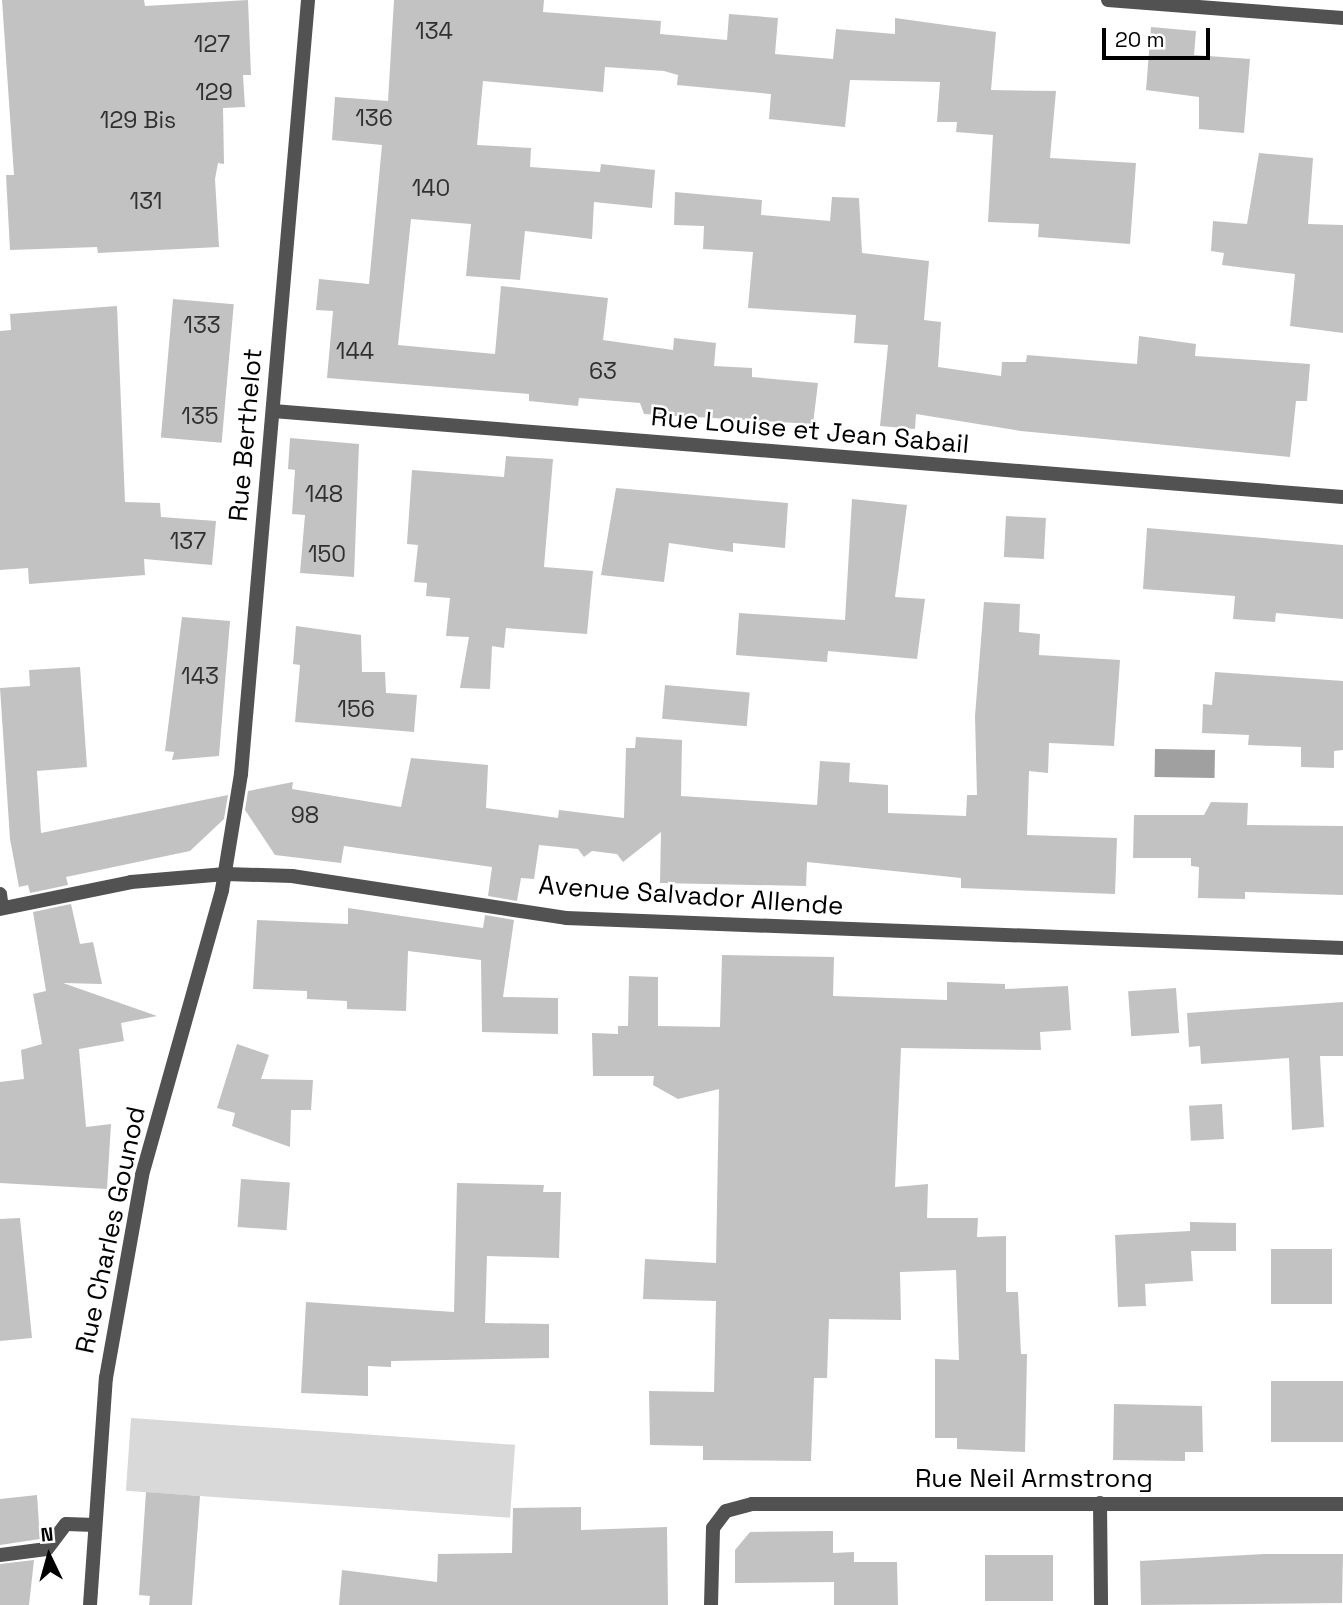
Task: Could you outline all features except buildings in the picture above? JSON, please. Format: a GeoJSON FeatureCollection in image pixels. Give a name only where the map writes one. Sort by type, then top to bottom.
{"type":"FeatureCollection","features":[{"type":"Feature","properties":{"kind":"street","name":"Rue Berthelot"},"geometry":{"type":"LineString","coordinates":[[226,874],[241,774],[308,0]]}},
{"type":"Feature","properties":{"kind":"street"},"geometry":{"type":"LineString","coordinates":[[1108,0],[1343,18]]}},
{"type":"Feature","properties":{"kind":"street","name":"Rue Louise et Jean Sabail"},"geometry":{"type":"LineString","coordinates":[[273,411],[1343,497]]}},
{"type":"Feature","properties":{"kind":"street","name":"Avenue Salvador Allende"},"geometry":{"type":"LineString","coordinates":[[1,904],[164,877],[226,874],[345,883],[566,918],[1343,948]]}},
{"type":"Feature","properties":{"kind":"street","name":"Rue Charles Gounod"},"geometry":{"type":"LineString","coordinates":[[90,1605],[106,1378],[142,1175],[226,874]]}},
{"type":"Feature","properties":{"kind":"street"},"geometry":{"type":"LineString","coordinates":[[1100,1503],[1101,1605]]}},
{"type":"Feature","properties":{"kind":"street","name":"Rue Neil Armstrong"},"geometry":{"type":"LineString","coordinates":[[711,1605],[713,1528],[726,1511],[752,1504],[1343,1504]]}},
{"type":"Feature","properties":{"kind":"street"},"geometry":{"type":"LineString","coordinates":[[0,1555],[47,1549],[66,1524],[95,1525]]}},
{"type":"Feature","properties":{"kind":"shaded area"},"geometry":{"type":"Polygon","coordinates":[[[1155,749],[1215,750],[1215,778],[1155,777],[1155,749]]]}},
{"type":"Feature","properties":{"kind":"shaded area"},"geometry":{"type":"Polygon","coordinates":[[[131,1418],[515,1445],[510,1518],[126,1491],[131,1418]]]}}]}
